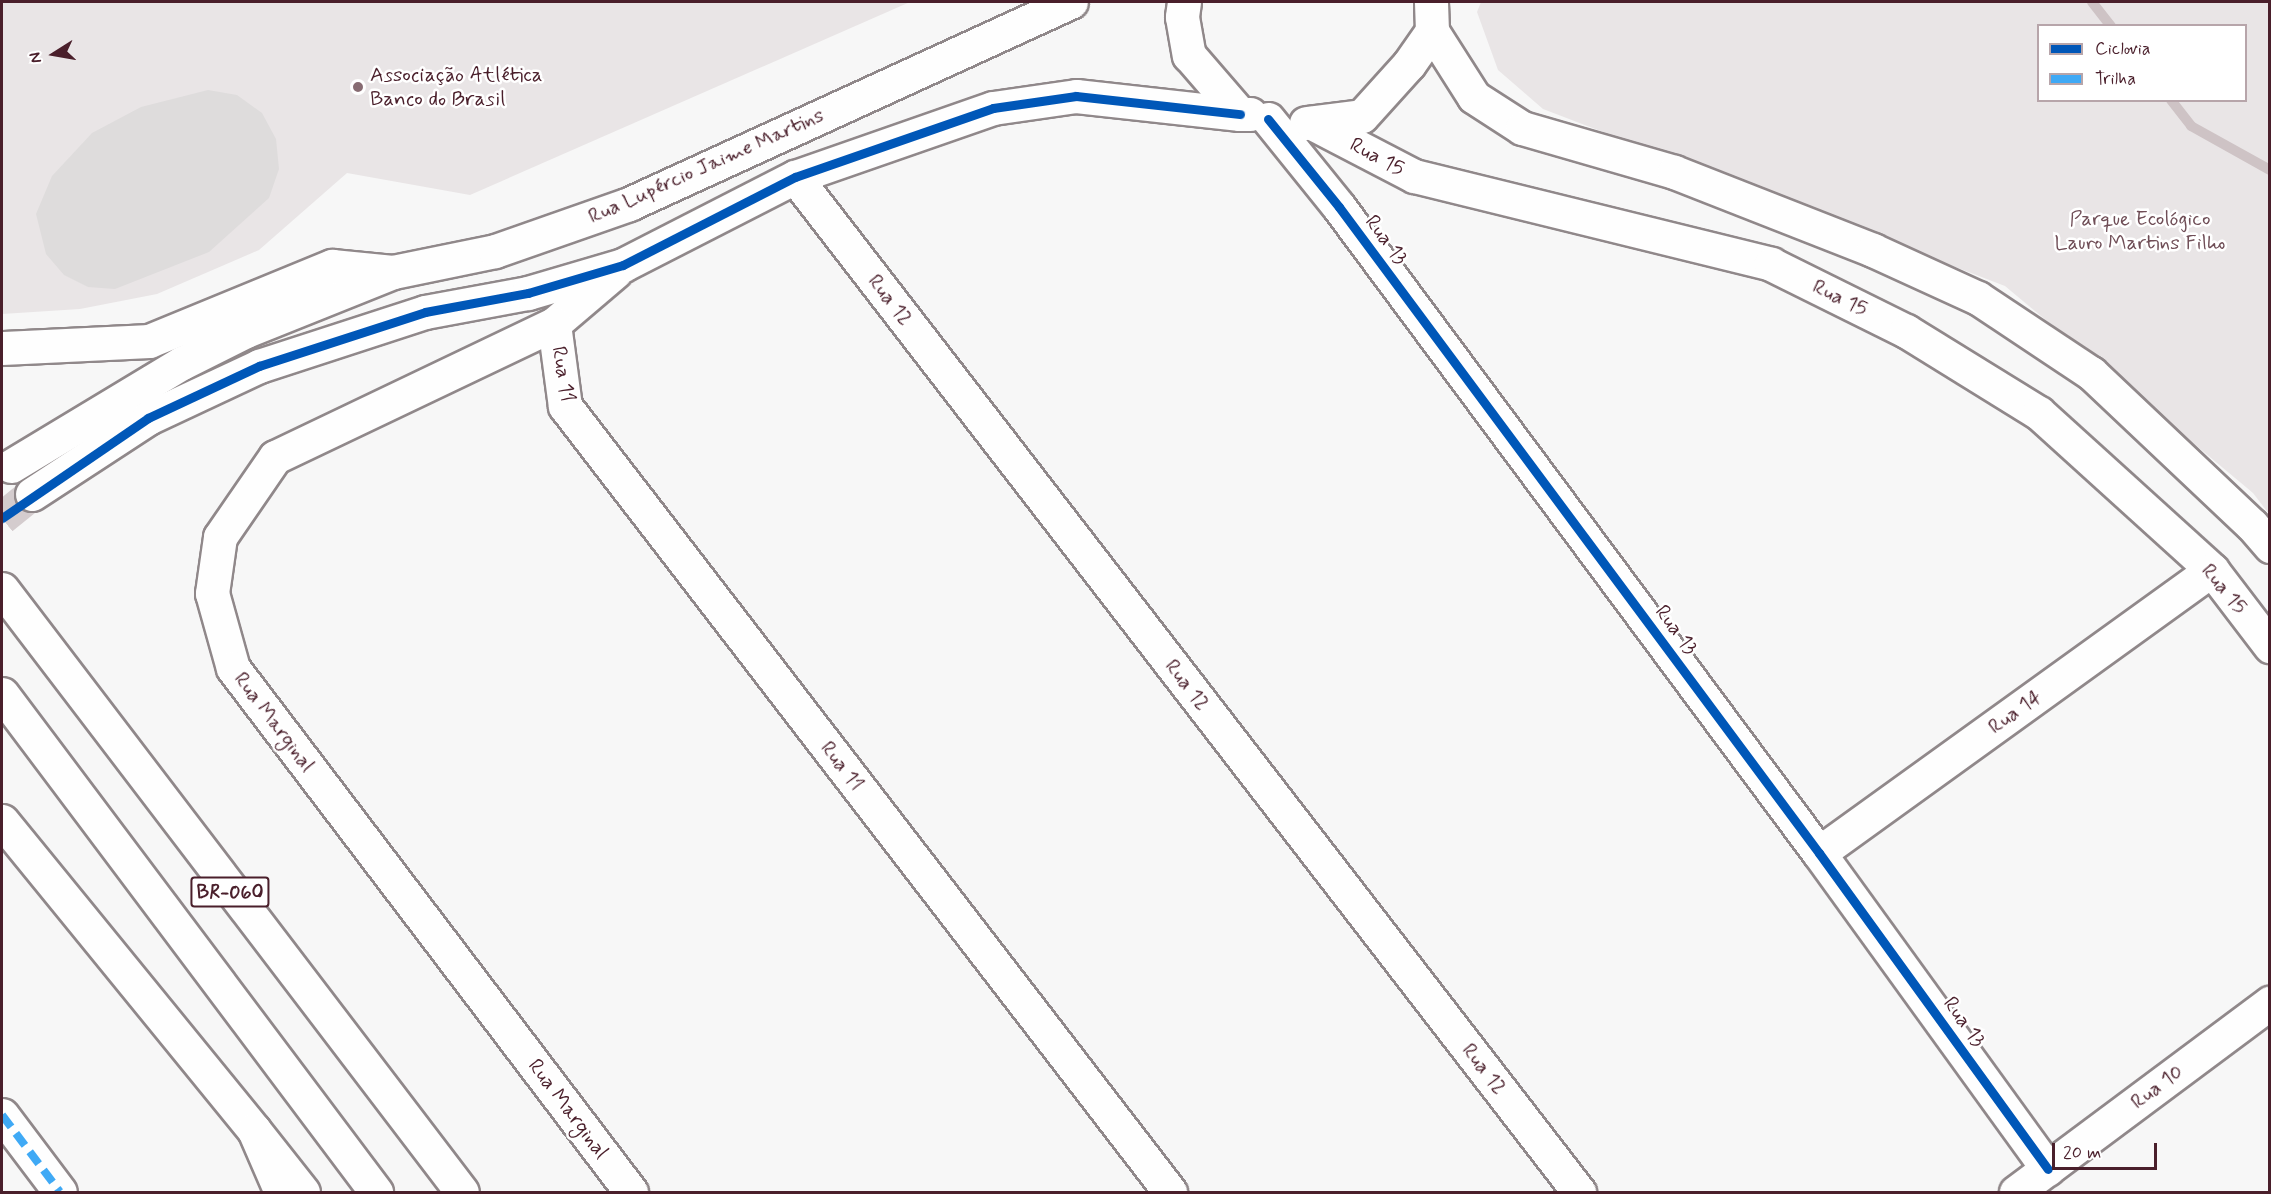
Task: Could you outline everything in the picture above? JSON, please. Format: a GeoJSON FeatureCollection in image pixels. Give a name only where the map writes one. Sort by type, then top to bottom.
{"type":"FeatureCollection","features":[{"type":"Feature","properties":{"kind":"main road","name":"Rua Lupércio Jaime Martins"},"geometry":{"type":"LineString","coordinates":[[11,466],[182,363],[246,331],[393,272],[495,251],[629,204],[1071,2]]}},
{"type":"Feature","properties":{"kind":"main road","name":"Rua 13"},"geometry":{"type":"LineString","coordinates":[[1184,2],[1182,17],[1189,55],[1254,116],[1339,207],[1819,853],[2048,1169]]}},
{"type":"Feature","properties":{"kind":"main road"},"geometry":{"type":"LineString","coordinates":[[33,494],[148,418],[259,366],[424,312],[528,293],[623,265],[795,177],[993,108],[1076,96],[1254,116],[1282,123],[1312,123],[1362,116],[1409,64],[1432,16]]}},
{"type":"Feature","properties":{"kind":"main road"},"geometry":{"type":"LineString","coordinates":[[1432,16],[1474,97],[1522,128],[1674,172],[1873,250],[1978,298],[2091,373],[2252,525],[2270,546]]}},
{"type":"Feature","properties":{"kind":"main road","name":"Rua 15"},"geometry":{"type":"LineString","coordinates":[[1312,123],[1414,176],[1771,264],[1906,331],[2039,413],[2212,570],[2270,646]]}},
{"type":"Feature","properties":{"kind":"main road","name":"Rua 12"},"geometry":{"type":"LineString","coordinates":[[795,177],[1579,1192]]}},
{"type":"Feature","properties":{"kind":"main road","name":"Rua Marginal"},"geometry":{"type":"LineString","coordinates":[[623,265],[554,324],[275,457],[220,537],[212,592],[233,668],[631,1192]]}},
{"type":"Feature","properties":{"kind":"main road"},"geometry":{"type":"LineString","coordinates":[[2,348],[149,341],[332,266],[393,272]]}},
{"type":"Feature","properties":{"kind":"main road","name":"Rua 11"},"geometry":{"type":"LineString","coordinates":[[554,324],[565,406],[1170,1192]]}},
{"type":"Feature","properties":{"kind":"main road","name":"Rua 14"},"geometry":{"type":"LineString","coordinates":[[1819,853],[2212,570]]}},
{"type":"Feature","properties":{"kind":"main road","name":"BR-060"},"geometry":{"type":"LineString","coordinates":[[2,589],[462,1192]]}},
{"type":"Feature","properties":{"kind":"main road","name":"BR-060"},"geometry":{"type":"LineString","coordinates":[[2,694],[376,1192]]}},
{"type":"Feature","properties":{"kind":"main road"},"geometry":{"type":"LineString","coordinates":[[2,821],[303,1192]]}},
{"type":"Feature","properties":{"kind":"main road","name":"Rua 10"},"geometry":{"type":"LineString","coordinates":[[2016,1192],[2270,1003]]}},
{"type":"Feature","properties":{"kind":"main road"},"geometry":{"type":"LineString","coordinates":[[2,1115],[60,1192]]}},
{"type":"Feature","properties":{"kind":"main road"},"geometry":{"type":"LineString","coordinates":[[254,1130],[281,1192]]}},
{"type":"Feature","properties":{"kind":"green space","name":"Associação Atlética Banco do Brasil"},"geometry":{"type":"Polygon","coordinates":[[[2,2],[910,2],[470,195],[347,173],[259,250],[157,294],[80,309],[2,314],[2,2]]]}},
{"type":"Feature","properties":{"kind":"green space","name":"Parque Ecológico Lauro Martins Filho"},"geometry":{"type":"Polygon","coordinates":[[[1481,2],[2269,2],[2269,514],[2253,493],[2005,286],[1543,109],[1498,70],[1477,12],[1481,2]]]}},
{"type":"Feature","properties":{"kind":"building"},"geometry":{"type":"Polygon","coordinates":[[[208,90],[237,95],[262,113],[276,139],[279,169],[269,198],[209,252],[115,289],[88,287],[64,275],[46,254],[36,214],[52,176],[92,133],[141,107],[208,90]]]}},
{"type":"Feature","properties":{"kind":"waterway"},"geometry":{"type":"LineString","coordinates":[[2092,2],[2109,24]]}},
{"type":"Feature","properties":{"kind":"waterway"},"geometry":{"type":"LineString","coordinates":[[2173,102],[2191,126],[2270,170]]}},
{"type":"Feature","properties":{"kind":"tunnel"},"geometry":{"type":"LineString","coordinates":[[2,518],[32,494]]}},
{"type":"Feature","properties":{"kind":"marked path"},"geometry":{"type":"LineString","coordinates":[[2,1115],[60,1192]]}},
{"type":"Feature","properties":{"kind":"cycle path"},"geometry":{"type":"LineString","coordinates":[[2,518],[148,418],[259,366],[425,312],[528,293],[623,265],[795,177],[993,108],[1076,96],[1240,114]]}},
{"type":"Feature","properties":{"kind":"cycle path"},"geometry":{"type":"LineString","coordinates":[[1268,119],[1339,207],[1819,853],[2048,1169]]}},
{"type":"Feature","properties":{"kind":"place","name":"Associação Atlética Banco do Brasil"},"geometry":{"type":"Point","coordinates":[358,87]}}]}
